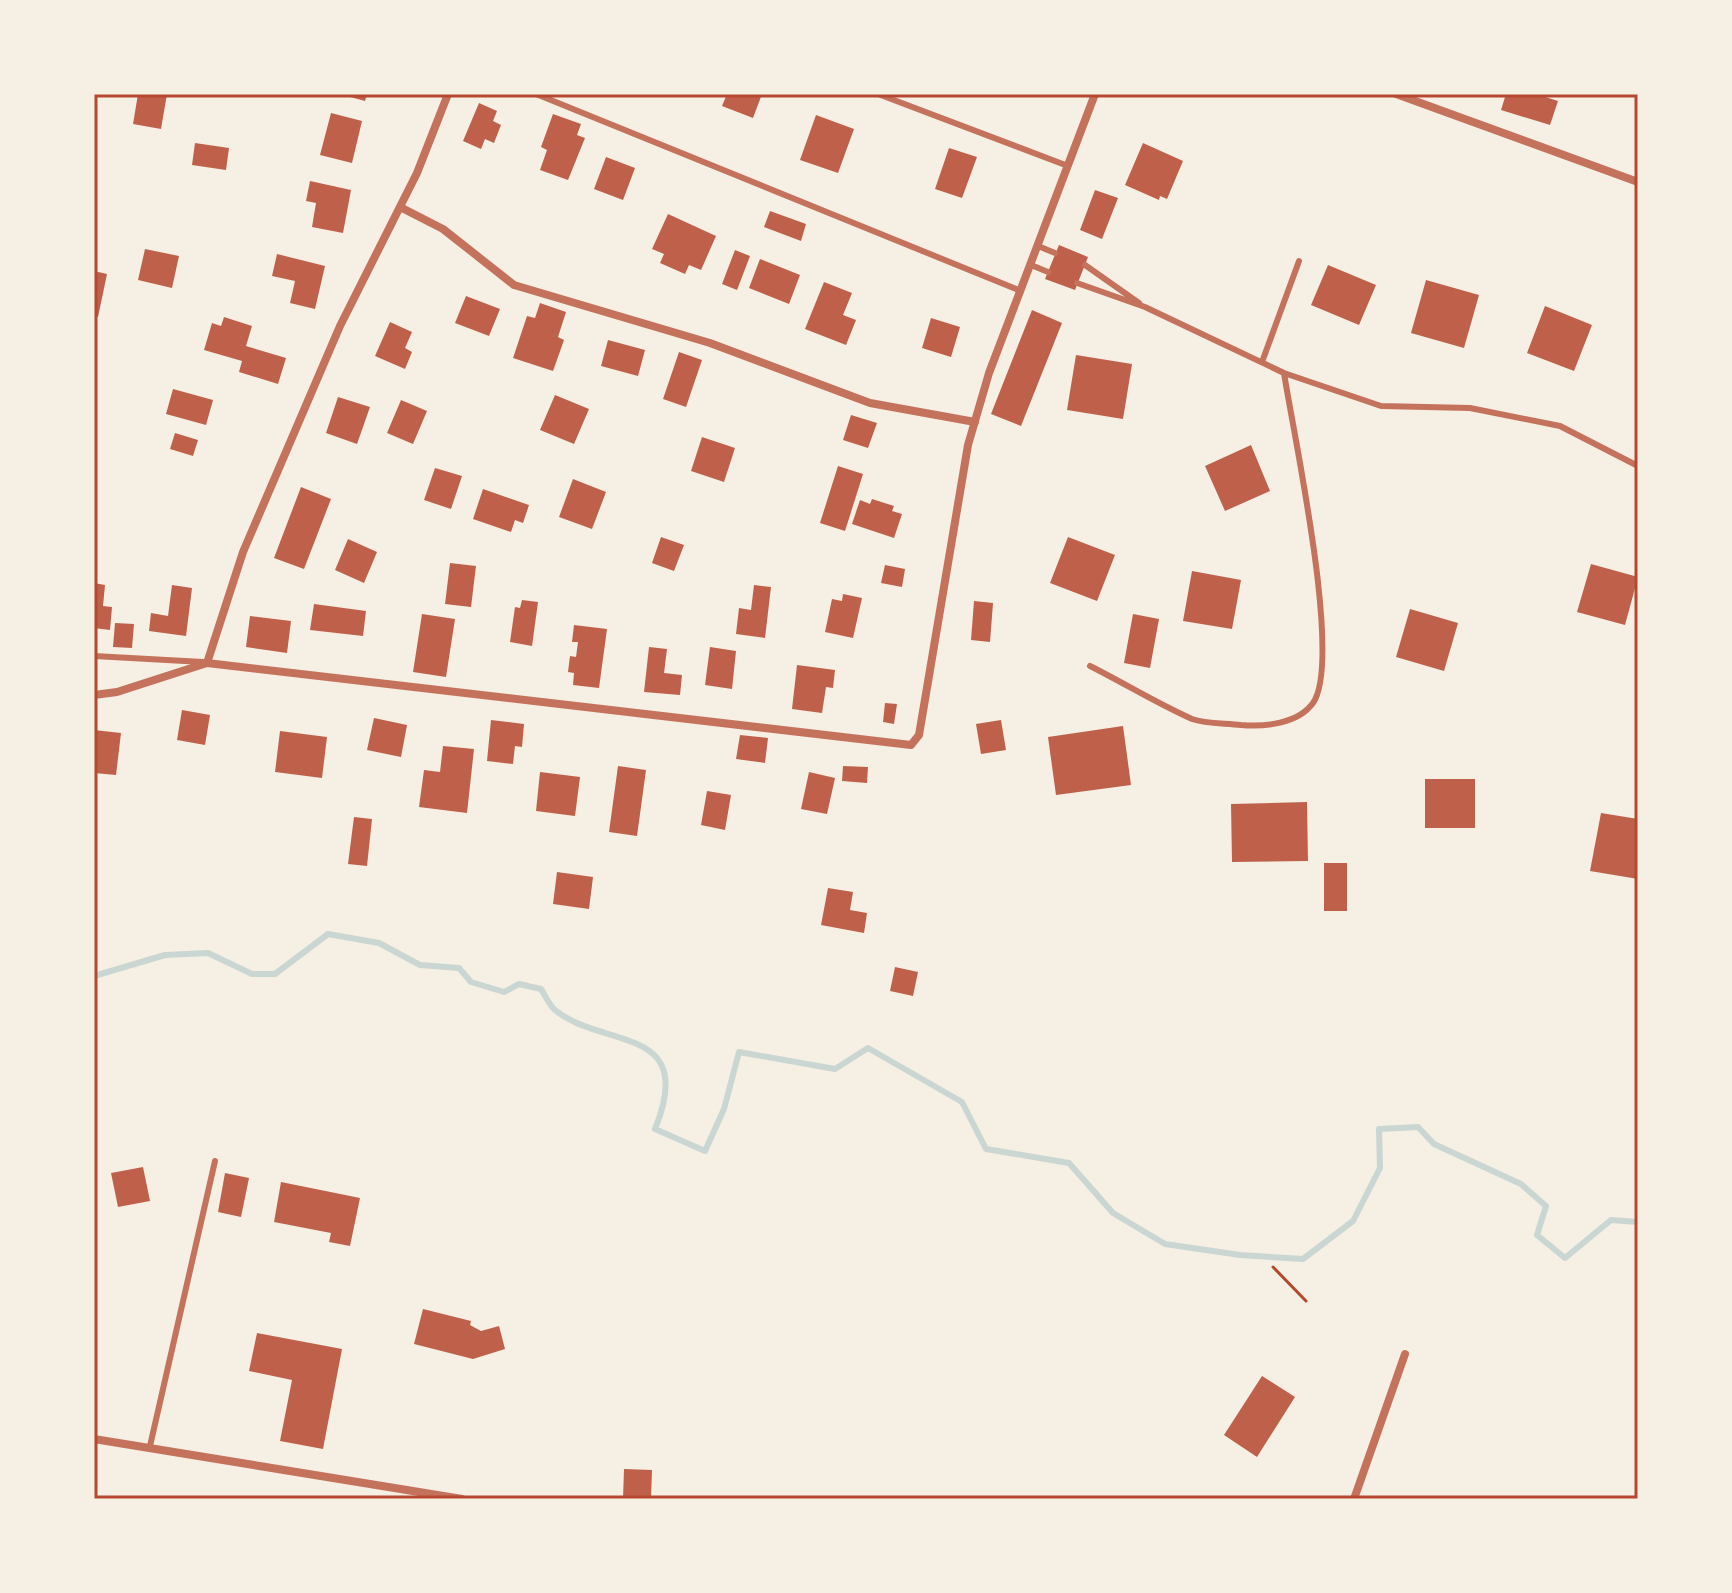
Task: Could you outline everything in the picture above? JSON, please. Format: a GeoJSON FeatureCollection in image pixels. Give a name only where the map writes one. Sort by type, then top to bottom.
{"type":"FeatureCollection","features":[{"type":"Feature","properties":{"kind":"street"},"geometry":{"type":"LineString","coordinates":[[207,663],[243,552],[340,326],[400,207],[448,94]]}},
{"type":"Feature","properties":{"kind":"street"},"geometry":{"type":"LineString","coordinates":[[94,695],[117,692],[207,663],[911,745],[919,735],[975,422],[1095,94]]}},
{"type":"Feature","properties":{"kind":"street"},"geometry":{"type":"LineString","coordinates":[[1396,94],[1638,182]]}},
{"type":"Feature","properties":{"kind":"street"},"geometry":{"type":"LineString","coordinates":[[400,207],[443,229],[514,285],[710,343],[870,403],[975,422]]}},
{"type":"Feature","properties":{"kind":"street"},"geometry":{"type":"LineString","coordinates":[[1354,1499],[1405,1354]]}},
{"type":"Feature","properties":{"kind":"street"},"geometry":{"type":"LineString","coordinates":[[94,1439],[462,1499]]}},
{"type":"Feature","properties":{"kind":"lane"},"geometry":{"type":"LineString","coordinates":[[536,94],[1021,291]]}},
{"type":"Feature","properties":{"kind":"lane"},"geometry":{"type":"LineString","coordinates":[[878,94],[1068,166]]}},
{"type":"Feature","properties":{"kind":"lane"},"geometry":{"type":"LineString","coordinates":[[1038,246],[1055,253]]}},
{"type":"Feature","properties":{"kind":"lane"},"geometry":{"type":"LineString","coordinates":[[1262,362],[1299,261]]}},
{"type":"Feature","properties":{"kind":"lane"},"geometry":{"type":"LineString","coordinates":[[1031,265],[1048,272]]}},
{"type":"Feature","properties":{"kind":"lane"},"geometry":{"type":"LineString","coordinates":[[1085,265],[1145,307]]}},
{"type":"Feature","properties":{"kind":"lane"},"geometry":{"type":"LineString","coordinates":[[1077,283],[1145,307],[1284,373],[1381,406],[1470,408],[1560,426],[1638,466]]}},
{"type":"Feature","properties":{"kind":"lane"},"geometry":{"type":"LineString","coordinates":[[1090,666],[1195,720],[1254,726],[1295,719],[1314,702],[1323,664],[1311,512],[1295,447],[1284,373]]}},
{"type":"Feature","properties":{"kind":"lane"},"geometry":{"type":"LineString","coordinates":[[94,656],[207,663]]}},
{"type":"Feature","properties":{"kind":"lane"},"geometry":{"type":"LineString","coordinates":[[150,1446],[215,1161]]}},
{"type":"Feature","properties":{"kind":"path"},"geometry":{"type":"LineString","coordinates":[[1273,1267],[1306,1301]]}},
{"type":"Feature","properties":{"kind":"building"},"geometry":{"type":"Polygon","coordinates":[[[138,94],[167,94],[161,129],[133,124],[138,94]]]}},
{"type":"Feature","properties":{"kind":"building"},"geometry":{"type":"Polygon","coordinates":[[[339,94],[367,94],[365,101],[339,94]]]}},
{"type":"Feature","properties":{"kind":"building"},"geometry":{"type":"Polygon","coordinates":[[[727,94],[762,94],[753,118],[722,106],[727,94]]]}},
{"type":"Feature","properties":{"kind":"building"},"geometry":{"type":"Polygon","coordinates":[[[1506,94],[1536,94],[1558,101],[1550,125],[1501,110],[1506,94]]]}},
{"type":"Feature","properties":{"kind":"building"},"geometry":{"type":"Polygon","coordinates":[[[479,103],[497,111],[493,121],[501,125],[494,143],[485,139],[481,149],[463,141],[479,103]]]}},
{"type":"Feature","properties":{"kind":"building"},"geometry":{"type":"Polygon","coordinates":[[[331,113],[362,121],[352,163],[320,155],[331,113]]]}},
{"type":"Feature","properties":{"kind":"building"},"geometry":{"type":"Polygon","coordinates":[[[553,114],[581,124],[577,135],[585,138],[568,180],[540,170],[547,150],[541,147],[553,114]]]}},
{"type":"Feature","properties":{"kind":"building"},"geometry":{"type":"Polygon","coordinates":[[[816,115],[854,129],[838,173],[800,160],[816,115]]]}},
{"type":"Feature","properties":{"kind":"building"},"geometry":{"type":"Polygon","coordinates":[[[195,143],[229,148],[226,170],[192,165],[195,143]]]}},
{"type":"Feature","properties":{"kind":"building"},"geometry":{"type":"Polygon","coordinates":[[[1143,143],[1183,161],[1167,199],[1160,196],[1159,200],[1125,185],[1143,143]]]}},
{"type":"Feature","properties":{"kind":"building"},"geometry":{"type":"Polygon","coordinates":[[[949,148],[977,157],[962,198],[935,189],[949,148]]]}},
{"type":"Feature","properties":{"kind":"building"},"geometry":{"type":"Polygon","coordinates":[[[606,157],[635,168],[623,200],[594,189],[606,157]]]}},
{"type":"Feature","properties":{"kind":"building"},"geometry":{"type":"Polygon","coordinates":[[[310,181],[351,190],[343,233],[312,227],[316,203],[306,201],[310,181]]]}},
{"type":"Feature","properties":{"kind":"building"},"geometry":{"type":"Polygon","coordinates":[[[1095,190],[1118,198],[1102,239],[1080,230],[1095,190]]]}},
{"type":"Feature","properties":{"kind":"building"},"geometry":{"type":"Polygon","coordinates":[[[770,211],[806,224],[801,241],[764,227],[770,211]]]}},
{"type":"Feature","properties":{"kind":"building"},"geometry":{"type":"Polygon","coordinates":[[[668,214],[716,236],[701,270],[689,265],[685,274],[660,263],[664,254],[652,249],[668,214]]]}},
{"type":"Feature","properties":{"kind":"building"},"geometry":{"type":"Polygon","coordinates":[[[1059,245],[1088,257],[1075,290],[1045,279],[1059,245]]]}},
{"type":"Feature","properties":{"kind":"building"},"geometry":{"type":"Polygon","coordinates":[[[145,249],[179,256],[172,288],[138,280],[145,249]]]}},
{"type":"Feature","properties":{"kind":"building"},"geometry":{"type":"Polygon","coordinates":[[[735,250],[750,256],[737,290],[722,284],[735,250]]]}},
{"type":"Feature","properties":{"kind":"building"},"geometry":{"type":"Polygon","coordinates":[[[277,254],[325,266],[315,309],[290,303],[295,281],[272,276],[277,254]]]}},
{"type":"Feature","properties":{"kind":"building"},"geometry":{"type":"Polygon","coordinates":[[[760,259],[800,275],[789,304],[749,288],[760,259]]]}},
{"type":"Feature","properties":{"kind":"building"},"geometry":{"type":"Polygon","coordinates":[[[1328,265],[1376,285],[1359,325],[1311,305],[1328,265]]]}},
{"type":"Feature","properties":{"kind":"building"},"geometry":{"type":"Polygon","coordinates":[[[94,271],[107,274],[98,317],[94,316],[94,271]]]}},
{"type":"Feature","properties":{"kind":"building"},"geometry":{"type":"Polygon","coordinates":[[[1426,280],[1479,295],[1464,348],[1411,333],[1426,280]]]}},
{"type":"Feature","properties":{"kind":"building"},"geometry":{"type":"Polygon","coordinates":[[[824,282],[852,293],[843,315],[856,320],[846,345],[805,329],[824,282]]]}},
{"type":"Feature","properties":{"kind":"building"},"geometry":{"type":"Polygon","coordinates":[[[466,296],[500,309],[489,336],[455,323],[466,296]]]}},
{"type":"Feature","properties":{"kind":"building"},"geometry":{"type":"Polygon","coordinates":[[[540,303],[566,312],[558,337],[564,340],[553,371],[513,358],[527,316],[535,318],[540,303]]]}},
{"type":"Feature","properties":{"kind":"building"},"geometry":{"type":"Polygon","coordinates":[[[1545,306],[1592,325],[1574,371],[1527,353],[1545,306]]]}},
{"type":"Feature","properties":{"kind":"building"},"geometry":{"type":"Polygon","coordinates":[[[1032,310],[1062,323],[1021,426],[991,414],[1032,310]]]}},
{"type":"Feature","properties":{"kind":"building"},"geometry":{"type":"Polygon","coordinates":[[[224,317],[252,326],[246,346],[286,358],[278,384],[239,372],[242,361],[204,350],[212,323],[221,326],[224,317]]]}},
{"type":"Feature","properties":{"kind":"building"},"geometry":{"type":"Polygon","coordinates":[[[931,318],[960,327],[951,357],[922,348],[931,318]]]}},
{"type":"Feature","properties":{"kind":"building"},"geometry":{"type":"Polygon","coordinates":[[[390,322],[412,332],[405,348],[412,352],[405,369],[375,356],[390,322]]]}},
{"type":"Feature","properties":{"kind":"building"},"geometry":{"type":"Polygon","coordinates":[[[608,340],[645,350],[638,376],[601,366],[608,340]]]}},
{"type":"Feature","properties":{"kind":"building"},"geometry":{"type":"Polygon","coordinates":[[[679,352],[702,360],[686,407],[663,399],[679,352]]]}},
{"type":"Feature","properties":{"kind":"building"},"geometry":{"type":"Polygon","coordinates":[[[1076,355],[1132,364],[1123,419],[1067,410],[1076,355]]]}},
{"type":"Feature","properties":{"kind":"building"},"geometry":{"type":"Polygon","coordinates":[[[173,389],[213,400],[206,425],[166,414],[173,389]]]}},
{"type":"Feature","properties":{"kind":"building"},"geometry":{"type":"Polygon","coordinates":[[[555,395],[589,409],[574,444],[540,430],[555,395]]]}},
{"type":"Feature","properties":{"kind":"building"},"geometry":{"type":"Polygon","coordinates":[[[338,397],[370,407],[357,444],[326,433],[338,397]]]}},
{"type":"Feature","properties":{"kind":"building"},"geometry":{"type":"Polygon","coordinates":[[[401,400],[427,411],[413,444],[387,433],[401,400]]]}},
{"type":"Feature","properties":{"kind":"building"},"geometry":{"type":"Polygon","coordinates":[[[851,415],[877,423],[868,448],[843,440],[851,415]]]}},
{"type":"Feature","properties":{"kind":"building"},"geometry":{"type":"Polygon","coordinates":[[[175,433],[198,440],[193,456],[170,449],[175,433]]]}},
{"type":"Feature","properties":{"kind":"building"},"geometry":{"type":"Polygon","coordinates":[[[702,437],[735,448],[724,482],[691,471],[702,437]]]}},
{"type":"Feature","properties":{"kind":"building"},"geometry":{"type":"Polygon","coordinates":[[[1251,445],[1270,491],[1225,511],[1205,466],[1251,445]]]}},
{"type":"Feature","properties":{"kind":"building"},"geometry":{"type":"Polygon","coordinates":[[[838,466],[863,474],[845,531],[820,523],[838,466]]]}},
{"type":"Feature","properties":{"kind":"building"},"geometry":{"type":"Polygon","coordinates":[[[435,468],[462,476],[451,509],[424,500],[435,468]]]}},
{"type":"Feature","properties":{"kind":"building"},"geometry":{"type":"Polygon","coordinates":[[[573,479],[606,492],[592,529],[559,517],[573,479]]]}},
{"type":"Feature","properties":{"kind":"building"},"geometry":{"type":"Polygon","coordinates":[[[301,487],[331,499],[304,569],[274,558],[301,487]]]}},
{"type":"Feature","properties":{"kind":"building"},"geometry":{"type":"Polygon","coordinates":[[[483,489],[529,505],[523,523],[515,520],[511,532],[473,519],[483,489]]]}},
{"type":"Feature","properties":{"kind":"building"},"geometry":{"type":"Polygon","coordinates":[[[872,499],[894,506],[892,511],[902,514],[894,538],[852,524],[860,500],[870,504],[872,499]]]}},
{"type":"Feature","properties":{"kind":"building"},"geometry":{"type":"Polygon","coordinates":[[[661,537],[684,545],[674,571],[652,563],[661,537]]]}},
{"type":"Feature","properties":{"kind":"building"},"geometry":{"type":"Polygon","coordinates":[[[1068,537],[1115,555],[1097,601],[1050,583],[1068,537]]]}},
{"type":"Feature","properties":{"kind":"building"},"geometry":{"type":"Polygon","coordinates":[[[348,539],[377,552],[364,583],[335,570],[348,539]]]}},
{"type":"Feature","properties":{"kind":"building"},"geometry":{"type":"Polygon","coordinates":[[[450,563],[476,566],[471,607],[445,604],[450,563]]]}},
{"type":"Feature","properties":{"kind":"building"},"geometry":{"type":"Polygon","coordinates":[[[1591,564],[1638,577],[1625,625],[1577,612],[1591,564]]]}},
{"type":"Feature","properties":{"kind":"building"},"geometry":{"type":"Polygon","coordinates":[[[885,565],[905,569],[902,587],[881,583],[885,565]]]}},
{"type":"Feature","properties":{"kind":"building"},"geometry":{"type":"Polygon","coordinates":[[[1192,571],[1241,580],[1232,629],[1183,621],[1192,571]]]}},
{"type":"Feature","properties":{"kind":"building"},"geometry":{"type":"Polygon","coordinates":[[[94,583],[105,585],[103,606],[112,607],[110,630],[94,628],[94,583]]]}},
{"type":"Feature","properties":{"kind":"building"},"geometry":{"type":"Polygon","coordinates":[[[172,585],[192,588],[186,636],[149,631],[151,613],[168,616],[172,585]]]}},
{"type":"Feature","properties":{"kind":"building"},"geometry":{"type":"Polygon","coordinates":[[[754,585],[771,587],[765,638],[736,634],[739,608],[751,610],[754,585]]]}},
{"type":"Feature","properties":{"kind":"building"},"geometry":{"type":"Polygon","coordinates":[[[843,594],[862,598],[853,638],[825,632],[832,599],[842,601],[843,594]]]}},
{"type":"Feature","properties":{"kind":"building"},"geometry":{"type":"Polygon","coordinates":[[[522,600],[538,602],[532,646],[510,642],[515,607],[520,608],[522,600]]]}},
{"type":"Feature","properties":{"kind":"building"},"geometry":{"type":"Polygon","coordinates":[[[974,601],[993,603],[990,642],[971,640],[974,601]]]}},
{"type":"Feature","properties":{"kind":"building"},"geometry":{"type":"Polygon","coordinates":[[[314,604],[366,611],[363,636],[310,630],[314,604]]]}},
{"type":"Feature","properties":{"kind":"building"},"geometry":{"type":"Polygon","coordinates":[[[1410,609],[1458,623],[1444,671],[1396,657],[1410,609]]]}},
{"type":"Feature","properties":{"kind":"building"},"geometry":{"type":"Polygon","coordinates":[[[422,614],[455,619],[446,677],[413,672],[422,614]]]}},
{"type":"Feature","properties":{"kind":"building"},"geometry":{"type":"Polygon","coordinates":[[[1133,614],[1159,619],[1150,668],[1124,663],[1133,614]]]}},
{"type":"Feature","properties":{"kind":"building"},"geometry":{"type":"Polygon","coordinates":[[[250,616],[291,621],[287,653],[246,647],[250,616]]]}},
{"type":"Feature","properties":{"kind":"building"},"geometry":{"type":"Polygon","coordinates":[[[115,623],[134,624],[132,648],[113,647],[115,623]]]}},
{"type":"Feature","properties":{"kind":"building"},"geometry":{"type":"Polygon","coordinates":[[[574,625],[607,629],[599,688],[573,685],[574,673],[568,672],[570,656],[576,657],[578,642],[572,642],[574,625]]]}},
{"type":"Feature","properties":{"kind":"building"},"geometry":{"type":"Polygon","coordinates":[[[649,647],[667,649],[664,673],[682,675],[680,695],[644,692],[649,647]]]}},
{"type":"Feature","properties":{"kind":"building"},"geometry":{"type":"Polygon","coordinates":[[[710,647],[736,651],[732,689],[705,685],[710,647]]]}},
{"type":"Feature","properties":{"kind":"building"},"geometry":{"type":"Polygon","coordinates":[[[797,665],[835,670],[833,688],[826,687],[822,713],[792,709],[797,665]]]}},
{"type":"Feature","properties":{"kind":"building"},"geometry":{"type":"Polygon","coordinates":[[[885,703],[897,704],[894,724],[883,722],[885,703]]]}},
{"type":"Feature","properties":{"kind":"building"},"geometry":{"type":"Polygon","coordinates":[[[182,710],[210,715],[205,745],[177,740],[182,710]]]}},
{"type":"Feature","properties":{"kind":"building"},"geometry":{"type":"Polygon","coordinates":[[[374,718],[407,725],[401,757],[367,750],[374,718]]]}},
{"type":"Feature","properties":{"kind":"building"},"geometry":{"type":"Polygon","coordinates":[[[491,720],[524,724],[522,747],[515,746],[513,764],[487,761],[491,720]]]}},
{"type":"Feature","properties":{"kind":"building"},"geometry":{"type":"Polygon","coordinates":[[[1001,720],[1006,750],[981,754],[976,724],[1001,720]]]}},
{"type":"Feature","properties":{"kind":"building"},"geometry":{"type":"Polygon","coordinates":[[[1123,726],[1131,785],[1056,795],[1048,737],[1123,726]]]}},
{"type":"Feature","properties":{"kind":"building"},"geometry":{"type":"Polygon","coordinates":[[[94,730],[121,733],[116,775],[94,773],[94,730]]]}},
{"type":"Feature","properties":{"kind":"building"},"geometry":{"type":"Polygon","coordinates":[[[280,731],[327,737],[322,778],[275,772],[280,731]]]}},
{"type":"Feature","properties":{"kind":"building"},"geometry":{"type":"Polygon","coordinates":[[[740,735],[768,738],[765,763],[736,759],[740,735]]]}},
{"type":"Feature","properties":{"kind":"building"},"geometry":{"type":"Polygon","coordinates":[[[443,746],[474,749],[467,813],[419,807],[424,770],[440,772],[443,746]]]}},
{"type":"Feature","properties":{"kind":"building"},"geometry":{"type":"Polygon","coordinates":[[[618,766],[646,770],[637,836],[609,832],[618,766]]]}},
{"type":"Feature","properties":{"kind":"building"},"geometry":{"type":"Polygon","coordinates":[[[843,766],[868,767],[867,783],[842,781],[843,766]]]}},
{"type":"Feature","properties":{"kind":"building"},"geometry":{"type":"Polygon","coordinates":[[[540,772],[580,777],[575,816],[536,811],[540,772]]]}},
{"type":"Feature","properties":{"kind":"building"},"geometry":{"type":"Polygon","coordinates":[[[809,772],[835,778],[827,814],[801,809],[809,772]]]}},
{"type":"Feature","properties":{"kind":"building"},"geometry":{"type":"Polygon","coordinates":[[[1425,779],[1475,779],[1475,828],[1425,828],[1425,779]]]}},
{"type":"Feature","properties":{"kind":"building"},"geometry":{"type":"Polygon","coordinates":[[[707,791],[731,795],[725,830],[701,825],[707,791]]]}},
{"type":"Feature","properties":{"kind":"building"},"geometry":{"type":"Polygon","coordinates":[[[1307,802],[1308,861],[1232,862],[1231,804],[1307,802]]]}},
{"type":"Feature","properties":{"kind":"building"},"geometry":{"type":"Polygon","coordinates":[[[1601,813],[1638,819],[1638,879],[1590,871],[1601,813]]]}},
{"type":"Feature","properties":{"kind":"building"},"geometry":{"type":"Polygon","coordinates":[[[354,817],[372,819],[367,866],[348,864],[354,817]]]}},
{"type":"Feature","properties":{"kind":"building"},"geometry":{"type":"Polygon","coordinates":[[[1324,863],[1347,863],[1347,911],[1324,911],[1324,863]]]}},
{"type":"Feature","properties":{"kind":"building"},"geometry":{"type":"Polygon","coordinates":[[[557,872],[593,877],[589,909],[553,904],[557,872]]]}},
{"type":"Feature","properties":{"kind":"building"},"geometry":{"type":"Polygon","coordinates":[[[828,888],[853,892],[850,910],[867,913],[864,933],[821,925],[828,888]]]}},
{"type":"Feature","properties":{"kind":"building"},"geometry":{"type":"Polygon","coordinates":[[[895,967],[918,972],[913,996],[890,991],[895,967]]]}},
{"type":"Feature","properties":{"kind":"building"},"geometry":{"type":"Polygon","coordinates":[[[143,1167],[150,1201],[118,1207],[111,1173],[143,1167]]]}},
{"type":"Feature","properties":{"kind":"building"},"geometry":{"type":"Polygon","coordinates":[[[225,1173],[249,1178],[241,1217],[218,1212],[225,1173]]]}},
{"type":"Feature","properties":{"kind":"building"},"geometry":{"type":"Polygon","coordinates":[[[281,1182],[360,1198],[350,1246],[329,1242],[331,1233],[274,1222],[281,1182]]]}},
{"type":"Feature","properties":{"kind":"building"},"geometry":{"type":"Polygon","coordinates":[[[423,1309],[471,1321],[470,1325],[481,1331],[499,1326],[505,1349],[473,1359],[414,1344],[423,1309]]]}},
{"type":"Feature","properties":{"kind":"building"},"geometry":{"type":"Polygon","coordinates":[[[257,1333],[342,1349],[323,1449],[280,1441],[292,1380],[249,1371],[257,1333]]]}},
{"type":"Feature","properties":{"kind":"building"},"geometry":{"type":"Polygon","coordinates":[[[1262,1376],[1295,1397],[1257,1457],[1224,1435],[1262,1376]]]}},
{"type":"Feature","properties":{"kind":"building"},"geometry":{"type":"Polygon","coordinates":[[[624,1469],[652,1470],[651,1499],[623,1499],[624,1469]]]}},
{"type":"Feature","properties":{"kind":"waterway"},"geometry":{"type":"LineString","coordinates":[[94,976],[165,955],[208,953],[252,974],[275,974],[328,934],[379,943],[420,965],[459,968],[471,982],[504,992],[519,984],[541,989],[553,1008],[575,1022],[639,1045],[655,1055],[664,1072],[665,1095],[655,1129],[705,1151],[724,1109],[739,1052],[835,1069],[868,1048],[962,1102],[986,1149],[1069,1163],[1113,1213],[1165,1244],[1240,1255],[1303,1259],[1353,1221],[1380,1168],[1379,1129],[1418,1127],[1434,1144],[1521,1184],[1546,1206],[1537,1235],[1565,1258],[1611,1220],[1638,1222]]}}]}
